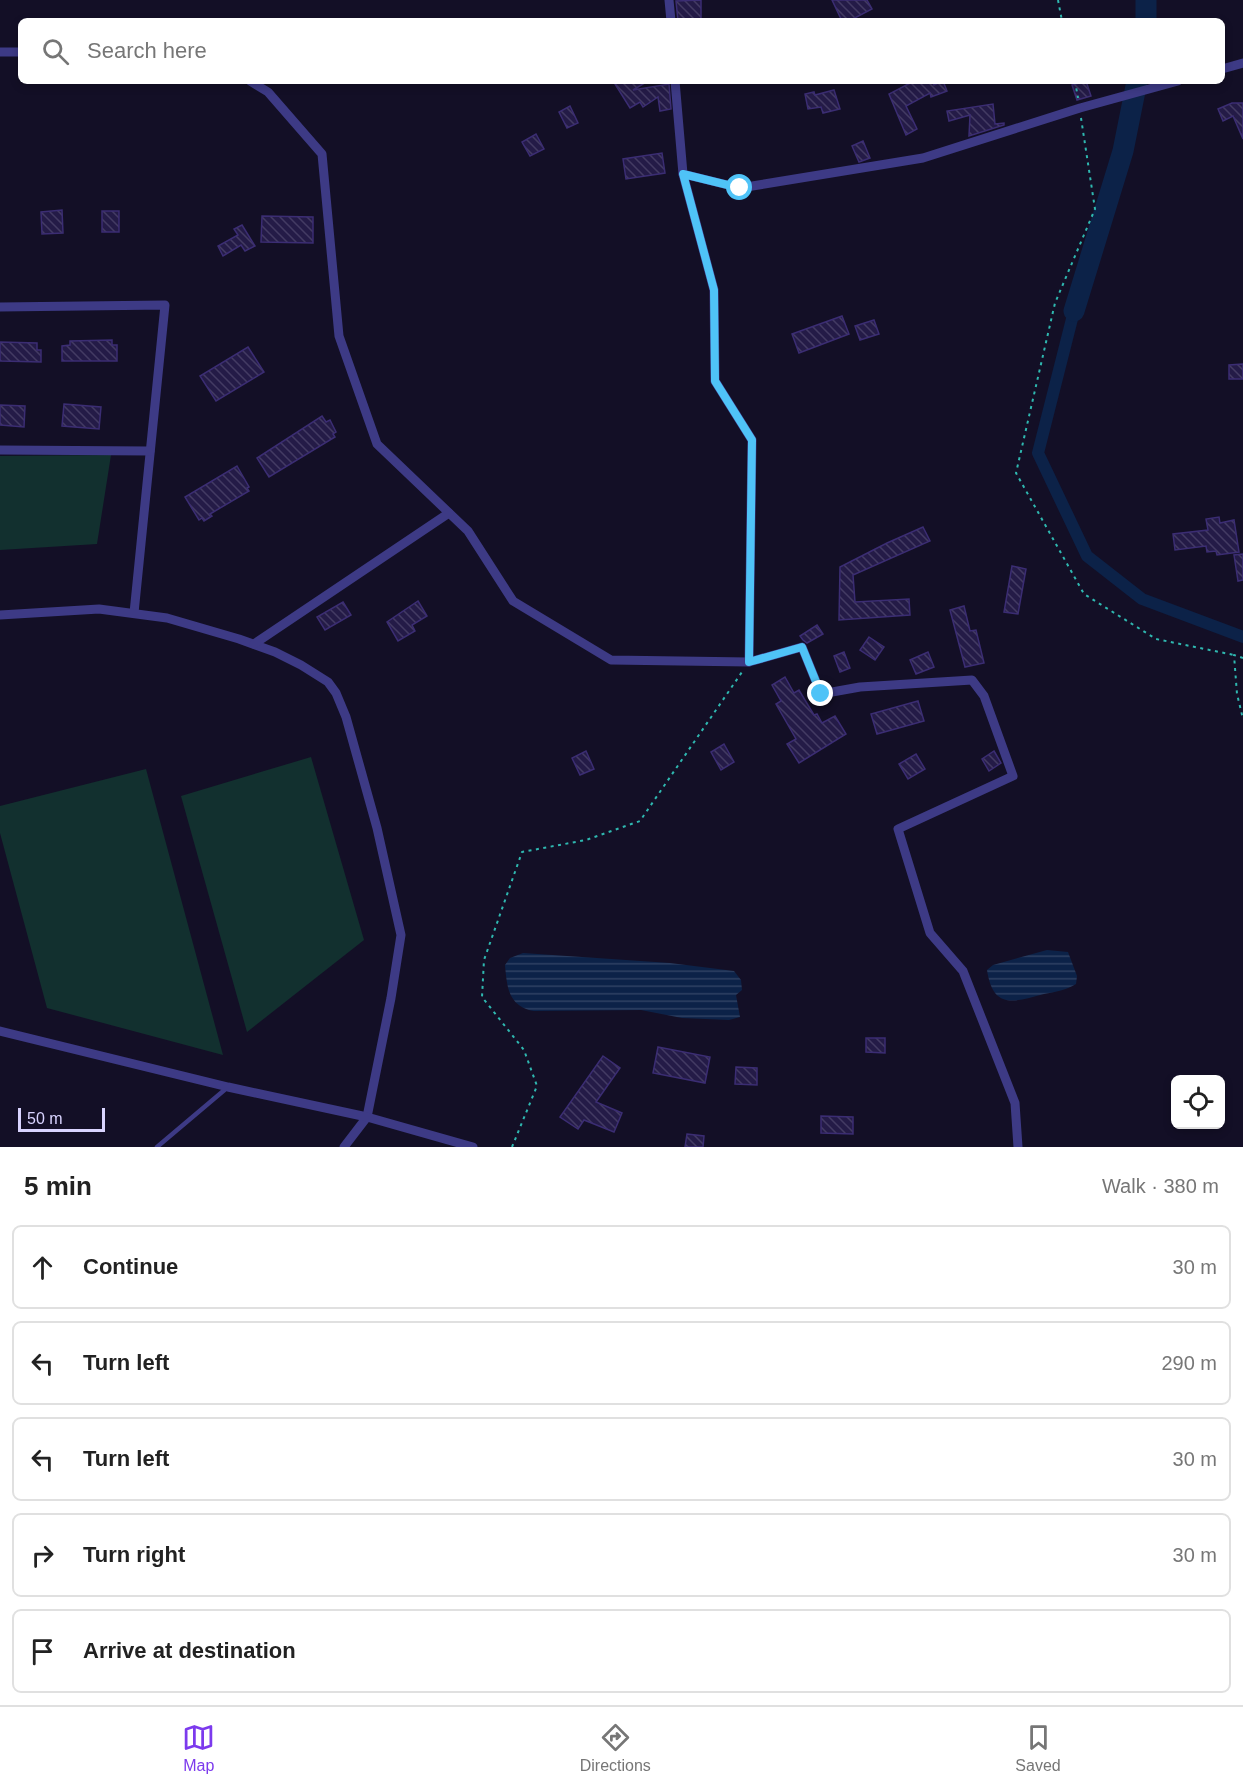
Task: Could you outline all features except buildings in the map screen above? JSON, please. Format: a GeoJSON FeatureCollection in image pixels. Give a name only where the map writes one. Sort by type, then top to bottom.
{"type":"FeatureCollection","features":[{"type":"Feature","properties":{"kind":"street"},"geometry":{"type":"LineString","coordinates":[[669,0],[671,18]]}},
{"type":"Feature","properties":{"kind":"street"},"geometry":{"type":"LineString","coordinates":[[0,51],[18,52]]}},
{"type":"Feature","properties":{"kind":"street"},"geometry":{"type":"LineString","coordinates":[[1225,68],[1243,63]]}},
{"type":"Feature","properties":{"kind":"street"},"geometry":{"type":"LineString","coordinates":[[255,84],[268,92],[322,154],[339,336],[377,444],[468,531],[513,601],[611,660],[749,662],[802,647],[821,694],[860,687],[972,680],[984,696],[1013,776],[898,829],[930,933],[963,971],[1015,1103],[1018,1147]]}},
{"type":"Feature","properties":{"kind":"street"},"geometry":{"type":"LineString","coordinates":[[675,84],[683,174],[714,290],[715,381],[752,440],[749,662]]}},
{"type":"Feature","properties":{"kind":"street"},"geometry":{"type":"LineString","coordinates":[[683,174],[740,188],[923,158],[1080,108],[1167,84]]}},
{"type":"Feature","properties":{"kind":"street"},"geometry":{"type":"LineString","coordinates":[[0,307],[165,305],[134,613]]}},
{"type":"Feature","properties":{"kind":"street"},"geometry":{"type":"LineString","coordinates":[[0,450],[150,451]]}},
{"type":"Feature","properties":{"kind":"street"},"geometry":{"type":"LineString","coordinates":[[254,644],[449,513]]}},
{"type":"Feature","properties":{"kind":"street"},"geometry":{"type":"LineString","coordinates":[[0,615],[99,609],[167,618],[254,644],[301,665],[328,682],[336,693],[346,717],[377,828],[401,935],[367,1117],[344,1147]]}},
{"type":"Feature","properties":{"kind":"street"},"geometry":{"type":"LineString","coordinates":[[0,1031],[228,1088],[367,1117],[473,1147]]}},
{"type":"Feature","properties":{"kind":"lane"},"geometry":{"type":"LineString","coordinates":[[157,1147],[228,1088]]}},
{"type":"Feature","properties":{"kind":"path"},"geometry":{"type":"LineString","coordinates":[[1058,0],[1061,18]]}},
{"type":"Feature","properties":{"kind":"path"},"geometry":{"type":"LineString","coordinates":[[1076,84],[1095,209],[1054,303],[1016,473],[1084,594],[1156,639],[1243,657]]}},
{"type":"Feature","properties":{"kind":"path"},"geometry":{"type":"LineString","coordinates":[[1234,655],[1237,694],[1243,719]]}},
{"type":"Feature","properties":{"kind":"path"},"geometry":{"type":"LineString","coordinates":[[512,1147],[537,1086],[524,1050],[482,997],[484,960],[522,852],[586,840],[640,821],[749,662]]}},
{"type":"Feature","properties":{"kind":"green space"},"geometry":{"type":"Polygon","coordinates":[[[111,455],[97,544],[0,550],[0,456],[111,455]]]}},
{"type":"Feature","properties":{"kind":"green space"},"geometry":{"type":"Polygon","coordinates":[[[311,757],[364,940],[247,1032],[181,796],[311,757]]]}},
{"type":"Feature","properties":{"kind":"green space"},"geometry":{"type":"Polygon","coordinates":[[[146,769],[223,1055],[47,1008],[0,833],[0,806],[146,769]]]}},
{"type":"Feature","properties":{"kind":"water"},"geometry":{"type":"Polygon","coordinates":[[[1047,950],[1068,952],[1077,976],[1076,984],[1069,988],[1014,1000],[1006,1000],[994,992],[987,970],[993,965],[1047,950]]]}},
{"type":"Feature","properties":{"kind":"water"},"geometry":{"type":"Polygon","coordinates":[[[523,953],[670,963],[734,971],[741,980],[742,990],[736,995],[740,1017],[729,1020],[682,1018],[641,1010],[534,1011],[519,1005],[508,988],[505,965],[510,958],[523,953]]]}},
{"type":"Feature","properties":{"kind":"waterway"},"geometry":{"type":"LineString","coordinates":[[1146,0],[1146,18]]}},
{"type":"Feature","properties":{"kind":"waterway"},"geometry":{"type":"LineString","coordinates":[[1074,311],[1123,151],[1136,84]]}},
{"type":"Feature","properties":{"kind":"waterway"},"geometry":{"type":"LineString","coordinates":[[1074,311],[1038,453],[1087,556],[1142,599],[1243,637]]}},
{"type":"Feature","properties":{"kind":"route"},"geometry":{"type":"LineString","coordinates":[[740,188],[683,174],[714,290],[715,381],[752,440],[749,662],[802,647],[821,694]]}}]}
